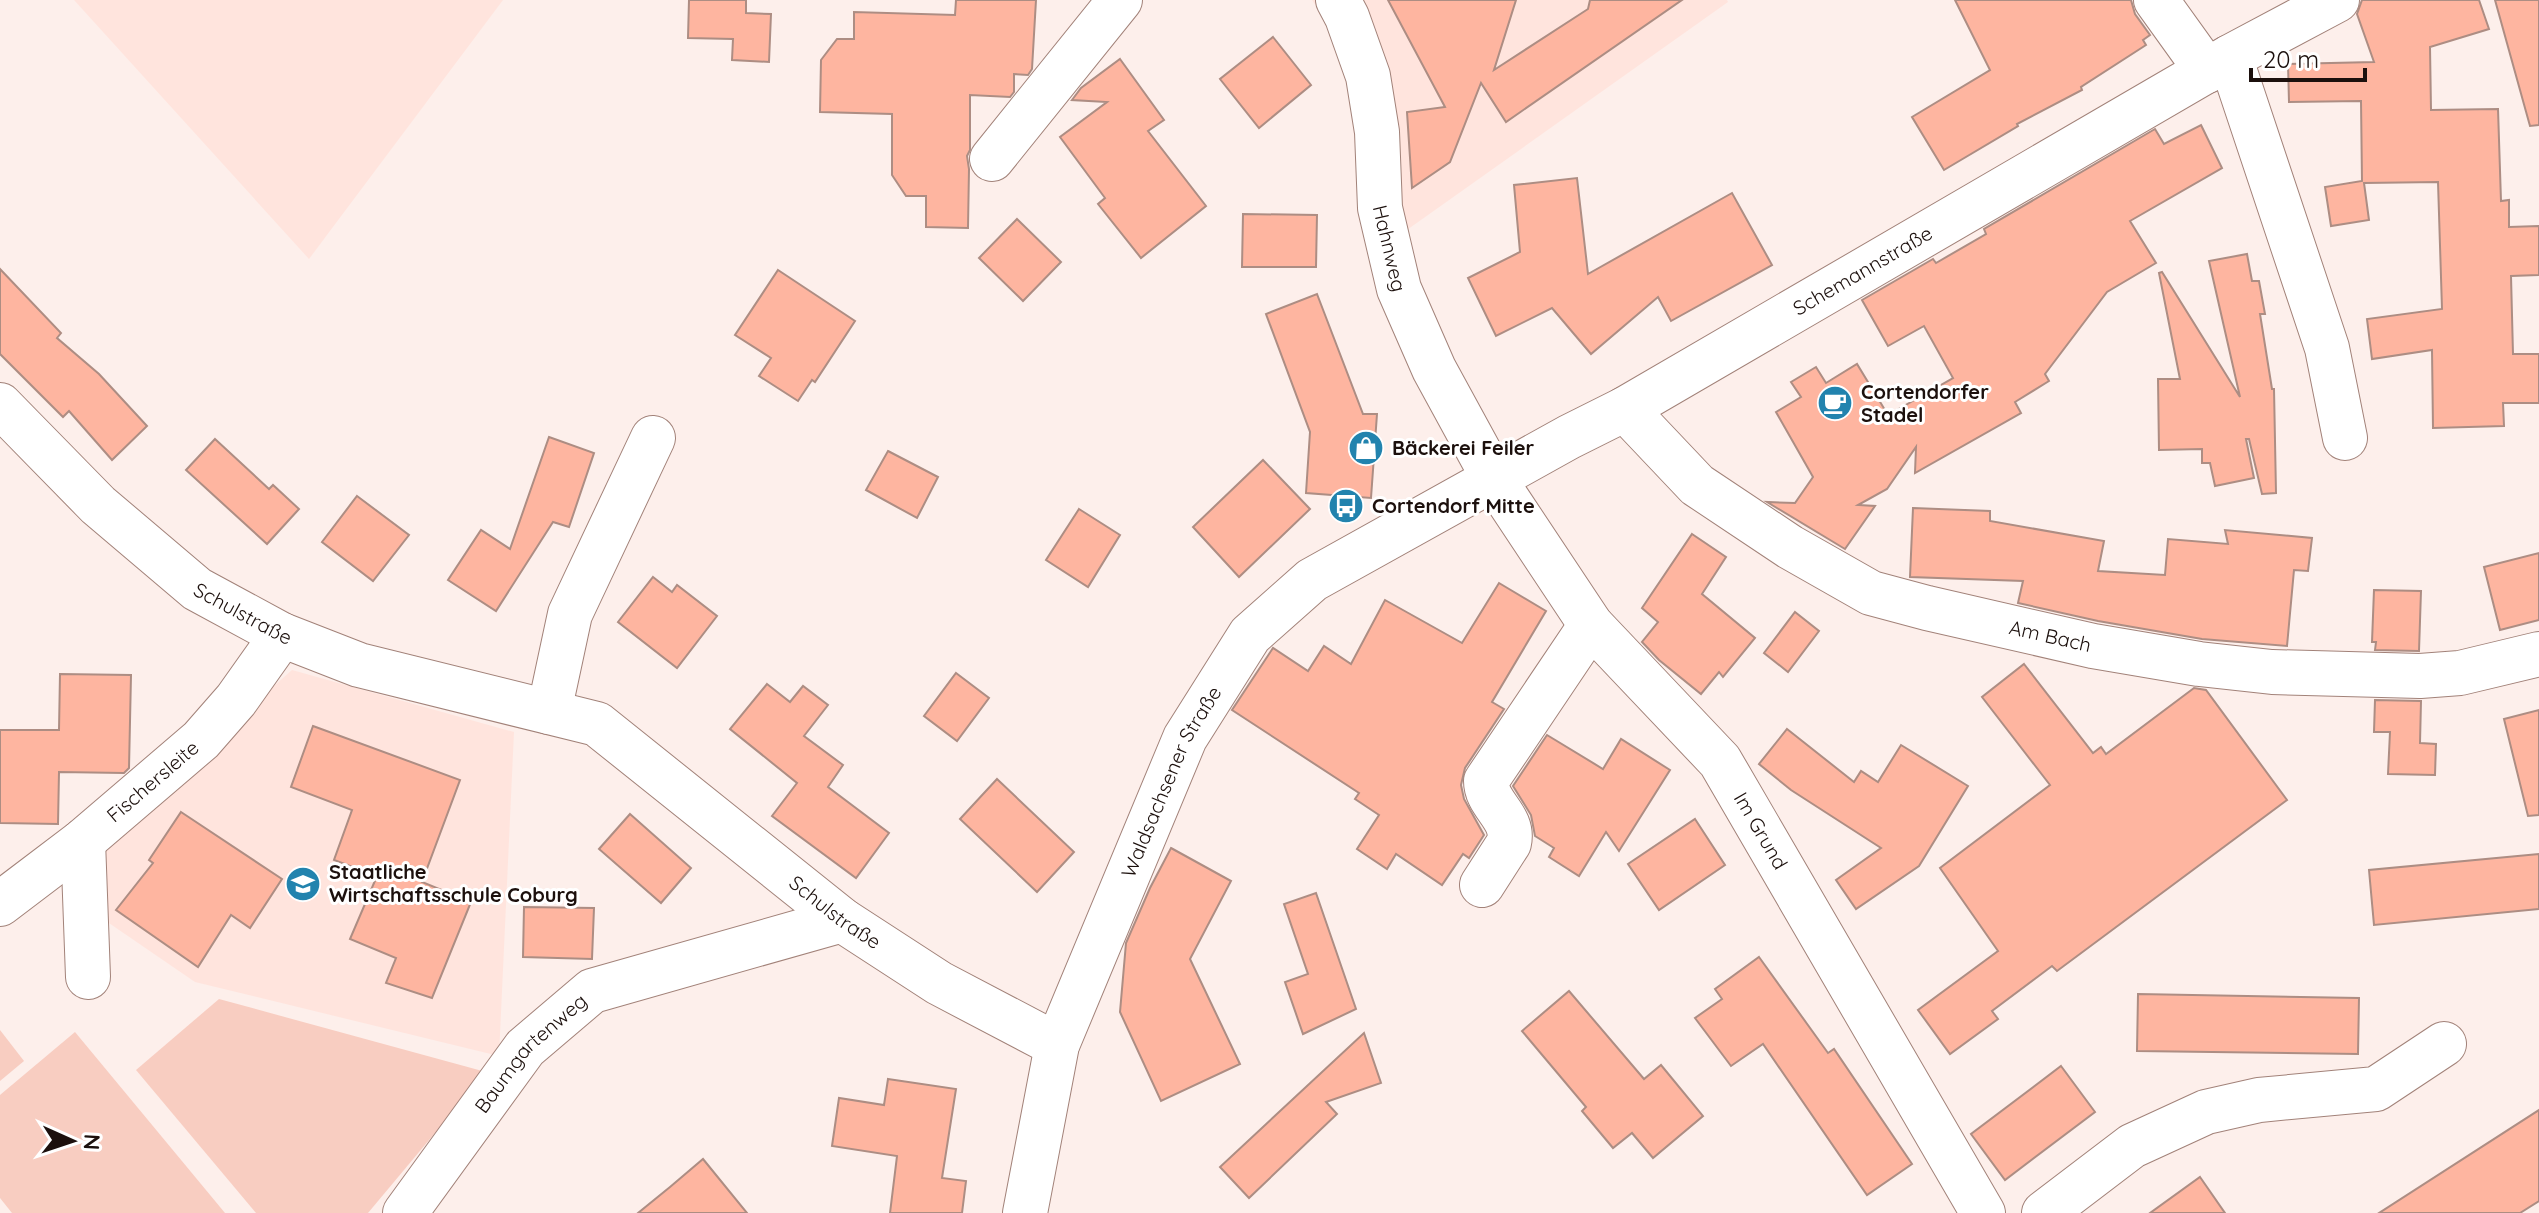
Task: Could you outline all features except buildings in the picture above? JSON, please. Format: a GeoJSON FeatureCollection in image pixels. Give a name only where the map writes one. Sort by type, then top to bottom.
{"type":"FeatureCollection","features":[{"type":"Feature","properties":{"kind":"street"},"geometry":{"type":"LineString","coordinates":[[992,159],[1120,0]]}},
{"type":"Feature","properties":{"kind":"street","name":"Hahnweg"},"geometry":{"type":"LineString","coordinates":[[1338,0],[1368,76],[1377,132],[1380,208],[1399,289],[1434,369],[1494,479]]}},
{"type":"Feature","properties":{"kind":"street"},"geometry":{"type":"LineString","coordinates":[[2156,0],[2219,64],[2327,348],[2345,438]]}},
{"type":"Feature","properties":{"kind":"street","name":"Schemannstraße"},"geometry":{"type":"LineString","coordinates":[[1494,479],[1625,409],[2219,64],[2337,0]]}},
{"type":"Feature","properties":{"kind":"street","name":"Schulstraße"},"geometry":{"type":"LineString","coordinates":[[0,405],[98,505],[197,589],[282,635],[359,665],[597,724],[842,920],[939,983],[1057,1045]]}},
{"type":"Feature","properties":{"kind":"street","name":"Am Bach"},"geometry":{"type":"LineString","coordinates":[[1625,409],[1697,485],[1790,547],[1871,593],[2093,646],[2199,664],[2272,672],[2420,676],[2460,673],[2539,654]]}},
{"type":"Feature","properties":{"kind":"street"},"geometry":{"type":"LineString","coordinates":[[549,712],[570,614],[653,438]]}},
{"type":"Feature","properties":{"kind":"street","name":"Im Grund"},"geometry":{"type":"LineString","coordinates":[[1494,479],[1591,625],[1720,761],[1965,1207]]}},
{"type":"Feature","properties":{"kind":"street","name":"Waldsachsener Straße"},"geometry":{"type":"LineString","coordinates":[[1025,1213],[1057,1045],[1185,738],[1250,635],[1312,580],[1494,479]]}},
{"type":"Feature","properties":{"kind":"street"},"geometry":{"type":"LineString","coordinates":[[1482,885],[1511,836],[1506,820],[1486,790],[1486,781],[1591,625]]}},
{"type":"Feature","properties":{"kind":"street","name":"Fischersleite"},"geometry":{"type":"LineString","coordinates":[[0,904],[83,841],[201,740],[236,700],[282,635]]}},
{"type":"Feature","properties":{"kind":"street"},"geometry":{"type":"LineString","coordinates":[[83,841],[88,977]]}},
{"type":"Feature","properties":{"kind":"street","name":"Baumgartenweg"},"geometry":{"type":"LineString","coordinates":[[405,1213],[525,1048],[592,991],[842,920]]}},
{"type":"Feature","properties":{"kind":"street"},"geometry":{"type":"LineString","coordinates":[[2044,1213],[2132,1146],[2206,1112],[2259,1100],[2376,1089],[2444,1044]]}},
{"type":"Feature","properties":{"kind":"shaded area"},"geometry":{"type":"Polygon","coordinates":[[[74,0],[503,0],[309,259],[74,0]]]}},
{"type":"Feature","properties":{"kind":"shaded area"},"geometry":{"type":"Polygon","coordinates":[[[1312,0],[1728,2],[1404,232],[1331,28],[1312,0]]]}},
{"type":"Feature","properties":{"kind":"shaded area","name":"Staatliche Wirtschaftsschule Coburg"},"geometry":{"type":"Polygon","coordinates":[[[292,670],[514,732],[499,1056],[195,982],[106,921],[93,847],[292,670]]]}},
{"type":"Feature","properties":{"kind":"shaded area"},"geometry":{"type":"Polygon","coordinates":[[[219,999],[486,1072],[368,1213],[256,1213],[136,1070],[219,999]]]}},
{"type":"Feature","properties":{"kind":"shaded area"},"geometry":{"type":"Polygon","coordinates":[[[0,1030],[24,1061],[0,1081],[0,1030]]]}},
{"type":"Feature","properties":{"kind":"shaded area"},"geometry":{"type":"Polygon","coordinates":[[[75,1032],[225,1213],[12,1213],[0,1198],[0,1095],[75,1032]]]}},
{"type":"Feature","properties":{"kind":"place","name":"Cortendorfer Stadel"},"geometry":{"type":"Point","coordinates":[1835,403]}},
{"type":"Feature","properties":{"kind":"place","name":"Bäckerei Feiler"},"geometry":{"type":"Point","coordinates":[1366,448]}},
{"type":"Feature","properties":{"kind":"place","name":"Cortendorf Mitte"},"geometry":{"type":"Point","coordinates":[1346,506]}},
{"type":"Feature","properties":{"kind":"place","name":"Staatliche Wirtschaftsschule Coburg"},"geometry":{"type":"Point","coordinates":[303,884]}}]}
